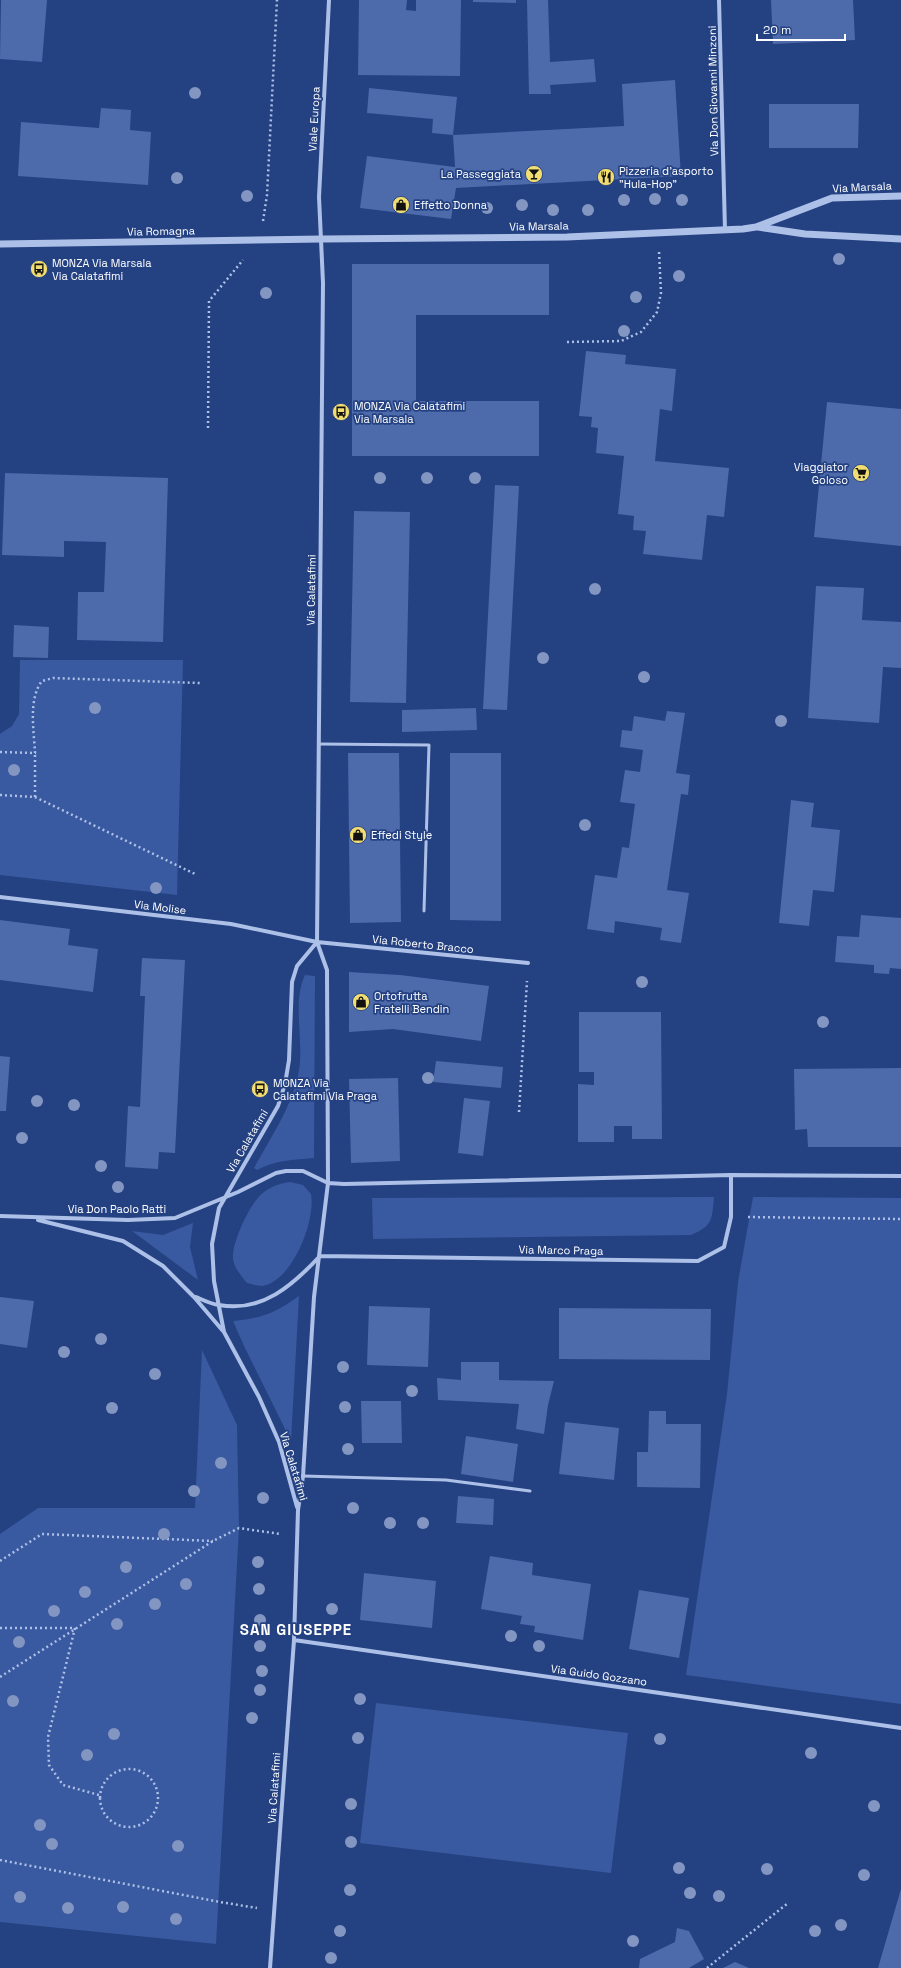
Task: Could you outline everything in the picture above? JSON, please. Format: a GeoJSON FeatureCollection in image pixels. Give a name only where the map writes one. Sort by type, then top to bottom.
{"type":"FeatureCollection","features":[{"type":"Feature","properties":{"kind":"street","name":"Viale Europa"},"geometry":{"type":"LineString","coordinates":[[322,239],[319,197],[329,0]]}},
{"type":"Feature","properties":{"kind":"street","name":"Via Don Giovanni Minzoni"},"geometry":{"type":"LineString","coordinates":[[720,0],[725,230]]}},
{"type":"Feature","properties":{"kind":"street","name":"Via Marsala"},"geometry":{"type":"LineString","coordinates":[[756,227],[832,198],[901,196]]}},
{"type":"Feature","properties":{"kind":"street","name":"Via Marsala"},"geometry":{"type":"LineString","coordinates":[[322,239],[566,237],[725,230],[756,227],[805,234],[901,239]]}},
{"type":"Feature","properties":{"kind":"street","name":"Via Romagna"},"geometry":{"type":"LineString","coordinates":[[0,244],[322,239]]}},
{"type":"Feature","properties":{"kind":"street","name":"Via Calatafimi"},"geometry":{"type":"LineString","coordinates":[[270,1968],[294,1640],[298,1510],[303,1476],[314,1297],[328,1183],[327,970],[317,942],[323,306],[322,239]]}},
{"type":"Feature","properties":{"kind":"street","name":"Via Molise"},"geometry":{"type":"LineString","coordinates":[[0,896],[231,924],[317,942]]}},
{"type":"Feature","properties":{"kind":"street","name":"Via Calatafimi"},"geometry":{"type":"LineString","coordinates":[[298,1510],[279,1442],[253,1384],[224,1332],[214,1281],[212,1244],[216,1220],[225,1197],[278,1106],[285,1084],[289,1060],[292,982],[297,966],[317,942]]}},
{"type":"Feature","properties":{"kind":"street","name":"Via Roberto Bracco"},"geometry":{"type":"LineString","coordinates":[[317,942],[528,964]]}},
{"type":"Feature","properties":{"kind":"street"},"geometry":{"type":"LineString","coordinates":[[225,1197],[276,1173],[286,1170],[303,1171],[328,1183],[731,1175],[901,1176]]}},
{"type":"Feature","properties":{"kind":"street","name":"Via Marco Praga"},"geometry":{"type":"LineString","coordinates":[[320,1256],[698,1262],[724,1247],[731,1217],[731,1175]]}},
{"type":"Feature","properties":{"kind":"street","name":"Via Don Paolo Ratti"},"geometry":{"type":"LineString","coordinates":[[0,1216],[128,1220],[175,1218],[225,1197]]}},
{"type":"Feature","properties":{"kind":"street","name":"Via Don Paolo Ratti"},"geometry":{"type":"LineString","coordinates":[[30,1217],[123,1241],[163,1266],[194,1296],[224,1332]]}},
{"type":"Feature","properties":{"kind":"street"},"geometry":{"type":"LineString","coordinates":[[194,1296],[218,1305],[236,1307],[267,1300],[296,1281],[320,1256]]}},
{"type":"Feature","properties":{"kind":"street","name":"Via Guido Gozzano"},"geometry":{"type":"LineString","coordinates":[[294,1640],[901,1728]]}},
{"type":"Feature","properties":{"kind":"lane"},"geometry":{"type":"LineString","coordinates":[[319,744],[429,745],[424,911]]}},
{"type":"Feature","properties":{"kind":"lane"},"geometry":{"type":"LineString","coordinates":[[303,1476],[446,1480],[530,1491]]}},
{"type":"Feature","properties":{"kind":"path"},"geometry":{"type":"LineString","coordinates":[[208,428],[209,301],[259,240],[267,195],[277,0]]}},
{"type":"Feature","properties":{"kind":"path"},"geometry":{"type":"LineString","coordinates":[[567,342],[621,341],[641,332],[657,312],[661,293],[658,233]]}},
{"type":"Feature","properties":{"kind":"path"},"geometry":{"type":"LineString","coordinates":[[35,797],[34,718],[36,688],[42,681],[53,678],[200,683]]}},
{"type":"Feature","properties":{"kind":"path"},"geometry":{"type":"LineString","coordinates":[[0,752],[35,753]]}},
{"type":"Feature","properties":{"kind":"path"},"geometry":{"type":"LineString","coordinates":[[0,796],[35,797],[195,874]]}},
{"type":"Feature","properties":{"kind":"path"},"geometry":{"type":"LineString","coordinates":[[520,1112],[528,964]]}},
{"type":"Feature","properties":{"kind":"path"},"geometry":{"type":"LineString","coordinates":[[731,1217],[901,1219]]}},
{"type":"Feature","properties":{"kind":"path"},"geometry":{"type":"LineString","coordinates":[[0,1677],[74,1628],[213,1541],[239,1528],[298,1536]]}},
{"type":"Feature","properties":{"kind":"path"},"geometry":{"type":"LineString","coordinates":[[0,1562],[42,1534],[213,1541]]}},
{"type":"Feature","properties":{"kind":"path"},"geometry":{"type":"LineString","coordinates":[[0,1628],[74,1628]]}},
{"type":"Feature","properties":{"kind":"path"},"geometry":{"type":"LineString","coordinates":[[74,1628],[48,1737],[49,1765],[63,1785],[99,1795]]}},
{"type":"Feature","properties":{"kind":"path"},"geometry":{"type":"LineString","coordinates":[[122,1769],[141,1770],[154,1783],[158,1800],[151,1817],[136,1826],[117,1825],[103,1813],[99,1795],[107,1778],[122,1769]]}},
{"type":"Feature","properties":{"kind":"path"},"geometry":{"type":"LineString","coordinates":[[0,1860],[220,1902],[275,1910]]}},
{"type":"Feature","properties":{"kind":"path"},"geometry":{"type":"LineString","coordinates":[[706,1968],[788,1903]]}},
{"type":"Feature","properties":{"kind":"shaded area"},"geometry":{"type":"Polygon","coordinates":[[[20,660],[183,660],[177,895],[0,875],[0,734],[12,726],[19,714],[20,660]]]}},
{"type":"Feature","properties":{"kind":"shaded area"},"geometry":{"type":"Polygon","coordinates":[[[305,975],[315,976],[314,1158],[278,1162],[257,1170],[254,1168],[287,1108],[296,1083],[300,1058],[299,997],[305,975]]]}},
{"type":"Feature","properties":{"kind":"shaded area"},"geometry":{"type":"Polygon","coordinates":[[[290,1182],[303,1185],[311,1194],[312,1206],[310,1219],[300,1249],[283,1274],[273,1282],[262,1286],[247,1283],[237,1270],[233,1259],[239,1231],[248,1212],[264,1192],[273,1186],[290,1182]]]}},
{"type":"Feature","properties":{"kind":"shaded area"},"geometry":{"type":"Polygon","coordinates":[[[714,1197],[713,1211],[710,1221],[704,1228],[691,1235],[373,1239],[372,1198],[714,1197]]]}},
{"type":"Feature","properties":{"kind":"shaded area"},"geometry":{"type":"Polygon","coordinates":[[[753,1197],[901,1198],[901,1704],[686,1675],[727,1394],[738,1282],[753,1197]]]}},
{"type":"Feature","properties":{"kind":"shaded area"},"geometry":{"type":"Polygon","coordinates":[[[193,1223],[190,1247],[198,1280],[132,1231],[163,1235],[193,1223]]]}},
{"type":"Feature","properties":{"kind":"shaded area"},"geometry":{"type":"Polygon","coordinates":[[[299,1296],[291,1441],[233,1321],[268,1314],[283,1307],[299,1296]]]}},
{"type":"Feature","properties":{"kind":"shaded area"},"geometry":{"type":"Polygon","coordinates":[[[202,1350],[237,1425],[239,1528],[216,1944],[0,1922],[0,1534],[38,1508],[195,1508],[202,1350]]]}},
{"type":"Feature","properties":{"kind":"shaded area"},"geometry":{"type":"Polygon","coordinates":[[[376,1703],[628,1733],[611,1873],[360,1843],[376,1703]]]}},
{"type":"Feature","properties":{"kind":"building"},"geometry":{"type":"Polygon","coordinates":[[[1,0],[47,0],[42,62],[0,59],[1,0]]]}},
{"type":"Feature","properties":{"kind":"building"},"geometry":{"type":"Polygon","coordinates":[[[359,0],[407,0],[406,10],[416,11],[416,0],[461,0],[460,76],[358,75],[359,0]]]}},
{"type":"Feature","properties":{"kind":"building"},"geometry":{"type":"Polygon","coordinates":[[[473,0],[516,0],[516,3],[473,2],[473,0]]]}},
{"type":"Feature","properties":{"kind":"building"},"geometry":{"type":"Polygon","coordinates":[[[527,0],[548,0],[550,62],[594,59],[596,82],[550,85],[551,94],[529,94],[527,0]]]}},
{"type":"Feature","properties":{"kind":"building"},"geometry":{"type":"Polygon","coordinates":[[[771,0],[853,0],[855,40],[773,44],[771,0]]]}},
{"type":"Feature","properties":{"kind":"building"},"geometry":{"type":"Polygon","coordinates":[[[675,80],[681,176],[456,188],[451,219],[360,208],[367,156],[455,167],[453,135],[624,126],[622,84],[675,80]]]}},
{"type":"Feature","properties":{"kind":"building"},"geometry":{"type":"Polygon","coordinates":[[[369,88],[457,97],[453,135],[432,133],[433,119],[367,113],[369,88]]]}},
{"type":"Feature","properties":{"kind":"building"},"geometry":{"type":"Polygon","coordinates":[[[769,104],[859,104],[858,148],[769,148],[769,104]]]}},
{"type":"Feature","properties":{"kind":"building"},"geometry":{"type":"Polygon","coordinates":[[[101,108],[131,110],[130,130],[151,132],[148,185],[18,176],[21,122],[99,128],[101,108]]]}},
{"type":"Feature","properties":{"kind":"building"},"geometry":{"type":"Polygon","coordinates":[[[352,264],[549,264],[549,315],[416,315],[416,401],[539,401],[539,456],[352,456],[352,264]]]}},
{"type":"Feature","properties":{"kind":"building"},"geometry":{"type":"Polygon","coordinates":[[[586,351],[626,355],[625,364],[676,369],[672,411],[660,409],[655,461],[729,468],[724,517],[707,515],[702,560],[643,554],[646,531],[633,530],[634,516],[618,514],[624,456],[596,453],[598,428],[591,427],[592,417],[579,416],[586,351]]]}},
{"type":"Feature","properties":{"kind":"building","name":"Viaggiator Goloso"},"geometry":{"type":"Polygon","coordinates":[[[827,402],[901,409],[901,546],[814,537],[827,402]]]}},
{"type":"Feature","properties":{"kind":"building"},"geometry":{"type":"Polygon","coordinates":[[[5,473],[168,478],[163,642],[77,640],[78,592],[104,592],[106,542],[64,541],[64,557],[2,555],[5,473]]]}},
{"type":"Feature","properties":{"kind":"building"},"geometry":{"type":"Polygon","coordinates":[[[495,485],[519,486],[507,710],[483,709],[495,485]]]}},
{"type":"Feature","properties":{"kind":"building"},"geometry":{"type":"Polygon","coordinates":[[[354,511],[410,512],[406,703],[350,702],[354,511]]]}},
{"type":"Feature","properties":{"kind":"building"},"geometry":{"type":"Polygon","coordinates":[[[816,586],[864,588],[862,620],[901,622],[901,668],[883,667],[879,723],[808,718],[816,586]]]}},
{"type":"Feature","properties":{"kind":"building"},"geometry":{"type":"Polygon","coordinates":[[[14,625],[49,627],[48,658],[13,657],[14,625]]]}},
{"type":"Feature","properties":{"kind":"building"},"geometry":{"type":"Polygon","coordinates":[[[476,708],[477,730],[402,732],[402,710],[476,708]]]}},
{"type":"Feature","properties":{"kind":"building"},"geometry":{"type":"Polygon","coordinates":[[[667,711],[685,713],[676,773],[690,775],[688,795],[681,794],[667,890],[689,893],[681,943],[660,940],[662,928],[615,921],[614,933],[587,929],[595,875],[617,878],[622,847],[629,848],[635,804],[620,802],[625,770],[640,772],[643,750],[620,747],[622,730],[632,731],[634,716],[665,721],[667,711]]]}},
{"type":"Feature","properties":{"kind":"building"},"geometry":{"type":"Polygon","coordinates":[[[348,753],[399,753],[401,922],[350,923],[348,753]]]}},
{"type":"Feature","properties":{"kind":"building"},"geometry":{"type":"Polygon","coordinates":[[[450,753],[501,753],[501,921],[450,920],[450,753]]]}},
{"type":"Feature","properties":{"kind":"building"},"geometry":{"type":"Polygon","coordinates":[[[791,800],[814,803],[811,827],[840,830],[834,892],[813,890],[809,926],[779,923],[791,800]]]}},
{"type":"Feature","properties":{"kind":"building"},"geometry":{"type":"Polygon","coordinates":[[[861,915],[901,918],[901,969],[890,968],[889,974],[874,973],[874,965],[835,962],[837,936],[859,937],[861,915]]]}},
{"type":"Feature","properties":{"kind":"building"},"geometry":{"type":"Polygon","coordinates":[[[0,920],[70,929],[68,945],[98,949],[93,992],[0,980],[0,920]]]}},
{"type":"Feature","properties":{"kind":"building"},"geometry":{"type":"Polygon","coordinates":[[[142,958],[185,960],[175,1153],[159,1152],[158,1169],[125,1167],[128,1106],[140,1107],[145,996],[140,996],[142,958]]]}},
{"type":"Feature","properties":{"kind":"building"},"geometry":{"type":"Polygon","coordinates":[[[349,972],[400,975],[489,986],[481,1041],[393,1029],[349,1032],[349,972]]]}},
{"type":"Feature","properties":{"kind":"building"},"geometry":{"type":"Polygon","coordinates":[[[579,1012],[661,1012],[662,1139],[632,1139],[632,1126],[614,1126],[614,1142],[578,1142],[578,1084],[594,1085],[594,1072],[579,1072],[579,1012]]]}},
{"type":"Feature","properties":{"kind":"building"},"geometry":{"type":"Polygon","coordinates":[[[0,1056],[10,1057],[6,1111],[0,1111],[0,1056]]]}},
{"type":"Feature","properties":{"kind":"building"},"geometry":{"type":"Polygon","coordinates":[[[436,1061],[503,1067],[501,1088],[433,1082],[436,1061]]]}},
{"type":"Feature","properties":{"kind":"building"},"geometry":{"type":"Polygon","coordinates":[[[901,1068],[901,1147],[808,1147],[807,1129],[795,1130],[794,1069],[901,1068]]]}},
{"type":"Feature","properties":{"kind":"building"},"geometry":{"type":"Polygon","coordinates":[[[398,1078],[400,1161],[351,1163],[349,1079],[398,1078]]]}},
{"type":"Feature","properties":{"kind":"building"},"geometry":{"type":"Polygon","coordinates":[[[464,1098],[490,1101],[483,1156],[458,1153],[464,1098]]]}},
{"type":"Feature","properties":{"kind":"building"},"geometry":{"type":"Polygon","coordinates":[[[0,1297],[34,1301],[27,1348],[0,1344],[0,1297]]]}},
{"type":"Feature","properties":{"kind":"building"},"geometry":{"type":"Polygon","coordinates":[[[369,1306],[430,1308],[428,1367],[367,1365],[369,1306]]]}},
{"type":"Feature","properties":{"kind":"building"},"geometry":{"type":"Polygon","coordinates":[[[559,1308],[711,1309],[710,1360],[559,1359],[559,1308]]]}},
{"type":"Feature","properties":{"kind":"building"},"geometry":{"type":"Polygon","coordinates":[[[461,1362],[499,1362],[499,1380],[554,1381],[548,1405],[544,1434],[516,1429],[519,1404],[438,1400],[437,1378],[461,1380],[461,1362]]]}},
{"type":"Feature","properties":{"kind":"building"},"geometry":{"type":"Polygon","coordinates":[[[361,1401],[401,1401],[402,1443],[362,1443],[361,1401]]]}},
{"type":"Feature","properties":{"kind":"building"},"geometry":{"type":"Polygon","coordinates":[[[649,1411],[666,1411],[666,1424],[701,1424],[700,1488],[637,1487],[637,1452],[648,1452],[649,1411]]]}},
{"type":"Feature","properties":{"kind":"building"},"geometry":{"type":"Polygon","coordinates":[[[565,1422],[619,1428],[614,1480],[559,1474],[565,1422]]]}},
{"type":"Feature","properties":{"kind":"building"},"geometry":{"type":"Polygon","coordinates":[[[466,1436],[518,1444],[513,1482],[461,1474],[466,1436]]]}},
{"type":"Feature","properties":{"kind":"building"},"geometry":{"type":"Polygon","coordinates":[[[458,1496],[494,1499],[493,1525],[456,1523],[458,1496]]]}},
{"type":"Feature","properties":{"kind":"building"},"geometry":{"type":"Polygon","coordinates":[[[490,1556],[533,1563],[532,1575],[591,1584],[583,1640],[534,1632],[535,1626],[520,1624],[522,1616],[481,1609],[490,1556]]]}},
{"type":"Feature","properties":{"kind":"building"},"geometry":{"type":"Polygon","coordinates":[[[364,1573],[436,1581],[432,1628],[360,1620],[364,1573]]]}},
{"type":"Feature","properties":{"kind":"building"},"geometry":{"type":"Polygon","coordinates":[[[639,1590],[689,1598],[679,1658],[629,1649],[639,1590]]]}},
{"type":"Feature","properties":{"kind":"building"},"geometry":{"type":"Polygon","coordinates":[[[901,1889],[901,1968],[878,1968],[901,1889]]]}},
{"type":"Feature","properties":{"kind":"building"},"geometry":{"type":"Polygon","coordinates":[[[677,1928],[689,1931],[704,1959],[689,1968],[639,1968],[640,1959],[675,1942],[677,1928]]]}},
{"type":"Feature","properties":{"kind":"building"},"geometry":{"type":"Polygon","coordinates":[[[735,1962],[749,1968],[723,1968],[735,1962]]]}},
{"type":"Feature","properties":{"kind":"place","name":"La Passeggiata"},"geometry":{"type":"Point","coordinates":[534,174]}},
{"type":"Feature","properties":{"kind":"place","name":"Pizzeria d'asporto \"Hula-Hop\""},"geometry":{"type":"Point","coordinates":[606,177]}},
{"type":"Feature","properties":{"kind":"place","name":"Effetto Donna"},"geometry":{"type":"Point","coordinates":[401,205]}},
{"type":"Feature","properties":{"kind":"place","name":"MONZA Via Marsala Via Calatafimi"},"geometry":{"type":"Point","coordinates":[39,269]}},
{"type":"Feature","properties":{"kind":"place","name":"MONZA Via Calatafimi Via Marsala"},"geometry":{"type":"Point","coordinates":[341,412]}},
{"type":"Feature","properties":{"kind":"place","name":"Viaggiator Goloso"},"geometry":{"type":"Point","coordinates":[861,473]}},
{"type":"Feature","properties":{"kind":"place","name":"Effedi Style"},"geometry":{"type":"Point","coordinates":[358,835]}},
{"type":"Feature","properties":{"kind":"place","name":"Ortofrutta Fratelli Bendin"},"geometry":{"type":"Point","coordinates":[361,1002]}},
{"type":"Feature","properties":{"kind":"place","name":"MONZA Via Calatafimi Via Praga"},"geometry":{"type":"Point","coordinates":[260,1089]}},
{"type":"Feature","properties":{"kind":"district","name":"SAN GIUSEPPE"},"geometry":{"type":"Point","coordinates":[296,1629]}}]}
